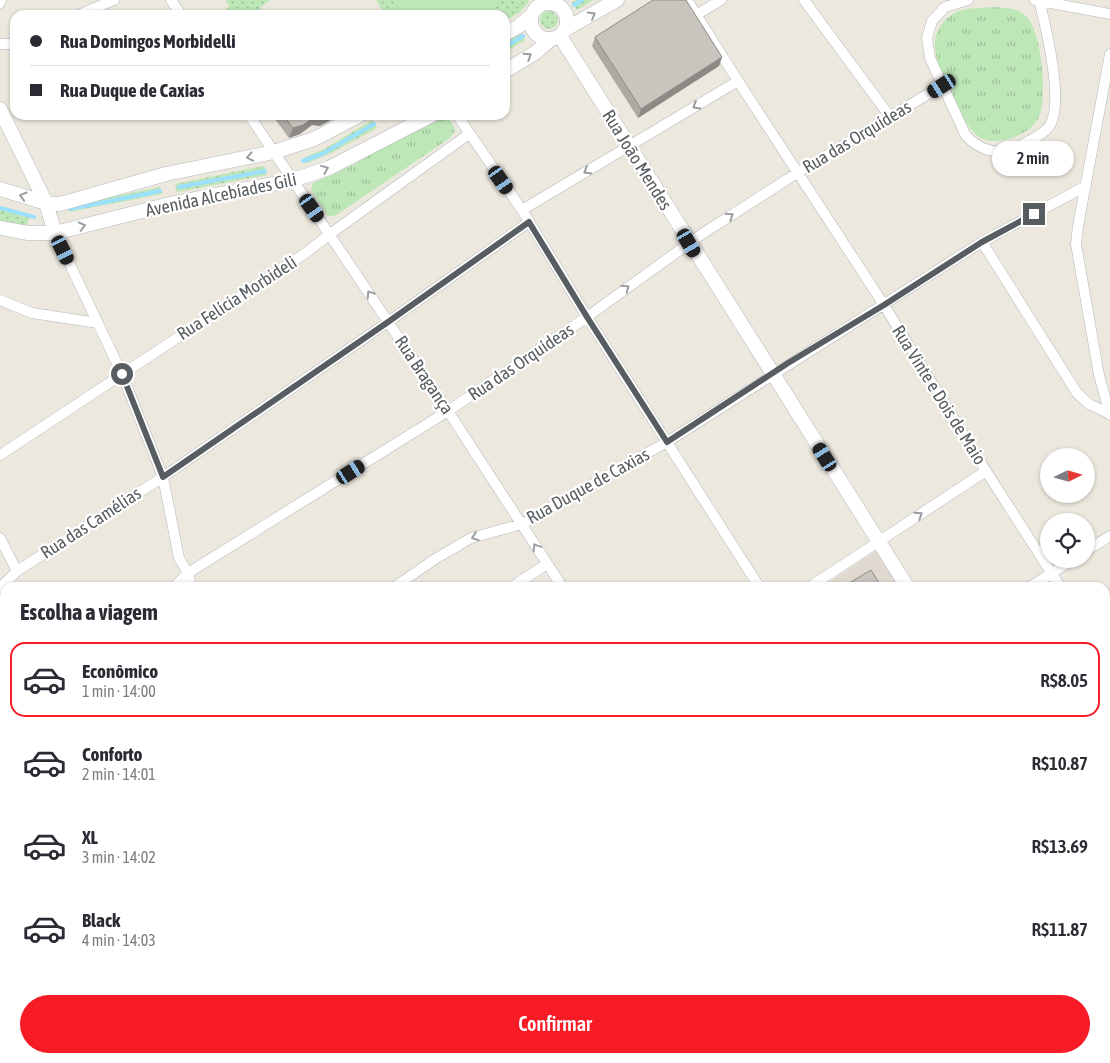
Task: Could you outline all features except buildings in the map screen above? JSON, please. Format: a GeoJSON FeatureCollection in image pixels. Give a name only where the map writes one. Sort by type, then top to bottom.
{"type":"FeatureCollection","features":[{"type":"Feature","properties":{"kind":"street"},"geometry":{"type":"LineString","coordinates":[[90,10],[114,0]]}},
{"type":"Feature","properties":{"kind":"street"},"geometry":{"type":"LineString","coordinates":[[510,68],[559,35],[617,0]]}},
{"type":"Feature","properties":{"kind":"street","name":"Rua Vinte e Dois de Maio"},"geometry":{"type":"LineString","coordinates":[[687,0],[884,305],[986,472],[1057,582]]}},
{"type":"Feature","properties":{"kind":"street"},"geometry":{"type":"LineString","coordinates":[[696,15],[721,0]]}},
{"type":"Feature","properties":{"kind":"street"},"geometry":{"type":"LineString","coordinates":[[804,0],[891,118]]}},
{"type":"Feature","properties":{"kind":"street"},"geometry":{"type":"LineString","coordinates":[[968,0],[945,8],[932,21],[927,38],[930,58],[966,136],[976,145],[990,151],[1011,149],[1033,139],[1050,126],[1055,104],[1052,63],[1047,31],[1039,0]]}},
{"type":"Feature","properties":{"kind":"street"},"geometry":{"type":"LineString","coordinates":[[1034,0],[1110,14]]}},
{"type":"Feature","properties":{"kind":"street"},"geometry":{"type":"LineString","coordinates":[[510,31],[544,5],[563,8],[566,13],[568,24],[559,35],[544,39],[535,33],[532,28],[544,5]]}},
{"type":"Feature","properties":{"kind":"street","name":"Rua João Mendes"},"geometry":{"type":"LineString","coordinates":[[559,35],[904,582]]}},
{"type":"Feature","properties":{"kind":"street"},"geometry":{"type":"LineString","coordinates":[[1109,414],[1099,375],[1076,244],[1110,54]]}},
{"type":"Feature","properties":{"kind":"street"},"geometry":{"type":"LineString","coordinates":[[522,210],[738,81]]}},
{"type":"Feature","properties":{"kind":"street","name":"Rua das Orquídeas"},"geometry":{"type":"LineString","coordinates":[[179,582],[188,573],[448,411],[587,317],[689,243],[797,173],[942,86]]}},
{"type":"Feature","properties":{"kind":"street"},"geometry":{"type":"LineString","coordinates":[[0,109],[46,203],[55,233],[122,374],[163,477],[179,558],[188,573],[190,582]]}},
{"type":"Feature","properties":{"kind":"street","name":"Rua Bragança"},"geometry":{"type":"LineString","coordinates":[[252,120],[448,411],[559,582]]}},
{"type":"Feature","properties":{"kind":"street","name":"Avenida Alcebíades Gili"},"geometry":{"type":"LineString","coordinates":[[0,189],[46,203],[60,204],[166,174],[274,152],[314,139],[350,120]]}},
{"type":"Feature","properties":{"kind":"street","name":"Avenida Alcebíades Gili"},"geometry":{"type":"LineString","coordinates":[[0,228],[28,234],[55,233],[174,203],[293,180],[329,168],[422,120]]}},
{"type":"Feature","properties":{"kind":"street"},"geometry":{"type":"LineString","coordinates":[[460,120],[522,210],[587,317],[756,582]]}},
{"type":"Feature","properties":{"kind":"street","name":"Rua Felícia Morbideli"},"geometry":{"type":"LineString","coordinates":[[0,456],[307,252],[469,134]]}},
{"type":"Feature","properties":{"kind":"street","name":"Rua Duque de Caxias"},"geometry":{"type":"LineString","coordinates":[[402,582],[435,559],[471,538],[522,524],[667,442],[982,242],[1086,186]]}},
{"type":"Feature","properties":{"kind":"street","name":"Rua das Camélias"},"geometry":{"type":"LineString","coordinates":[[6,582],[16,571],[163,477],[529,222]]}},
{"type":"Feature","properties":{"kind":"street"},"geometry":{"type":"LineString","coordinates":[[982,242],[1077,393],[1089,404],[1109,414]]}},
{"type":"Feature","properties":{"kind":"street"},"geometry":{"type":"LineString","coordinates":[[0,300],[32,313],[98,323]]}},
{"type":"Feature","properties":{"kind":"street"},"geometry":{"type":"LineString","coordinates":[[817,582],[986,472]]}},
{"type":"Feature","properties":{"kind":"street"},"geometry":{"type":"LineString","coordinates":[[1095,545],[1110,536]]}},
{"type":"Feature","properties":{"kind":"street"},"geometry":{"type":"LineString","coordinates":[[0,538],[16,571]]}},
{"type":"Feature","properties":{"kind":"street"},"geometry":{"type":"LineString","coordinates":[[519,582],[546,564]]}},
{"type":"Feature","properties":{"kind":"street"},"geometry":{"type":"LineString","coordinates":[[1038,582],[1060,568]]}},
{"type":"Feature","properties":{"kind":"shaded area"},"geometry":{"type":"Polygon","coordinates":[[[876,551],[896,582],[829,582],[876,551]]]}},
{"type":"Feature","properties":{"kind":"green space"},"geometry":{"type":"Polygon","coordinates":[[[226,0],[271,0],[260,7],[262,10],[225,10],[229,7],[226,0]]]}},
{"type":"Feature","properties":{"kind":"green space"},"geometry":{"type":"Polygon","coordinates":[[[376,0],[528,0],[529,2],[519,13],[510,18],[510,10],[382,10],[376,0]]]}},
{"type":"Feature","properties":{"kind":"green space"},"geometry":{"type":"Polygon","coordinates":[[[395,0],[495,0],[496,10],[395,10],[395,0]]]}},
{"type":"Feature","properties":{"kind":"green space"},"geometry":{"type":"Polygon","coordinates":[[[576,0],[593,0],[577,10],[572,2],[576,0]]]}},
{"type":"Feature","properties":{"kind":"green space"},"geometry":{"type":"Polygon","coordinates":[[[994,7],[1019,11],[1032,24],[1042,66],[1043,97],[1038,119],[1029,129],[1012,138],[989,141],[974,133],[959,111],[942,73],[935,50],[935,41],[942,24],[954,13],[971,8],[994,7]]]}},
{"type":"Feature","properties":{"kind":"green space"},"geometry":{"type":"Polygon","coordinates":[[[545,11],[553,11],[558,16],[556,27],[545,29],[540,24],[540,16],[545,11]]]}},
{"type":"Feature","properties":{"kind":"green space"},"geometry":{"type":"Polygon","coordinates":[[[520,32],[525,40],[510,50],[510,38],[520,32]]]}},
{"type":"Feature","properties":{"kind":"green space"},"geometry":{"type":"Polygon","coordinates":[[[372,120],[377,128],[333,152],[305,164],[302,159],[326,148],[372,120]]]}},
{"type":"Feature","properties":{"kind":"green space"},"geometry":{"type":"Polygon","coordinates":[[[428,120],[450,120],[454,126],[455,131],[450,138],[335,216],[328,216],[311,189],[313,183],[353,165],[428,120]]]}},
{"type":"Feature","properties":{"kind":"green space"},"geometry":{"type":"Polygon","coordinates":[[[264,166],[267,175],[177,192],[175,184],[264,166]]]}},
{"type":"Feature","properties":{"kind":"green space"},"geometry":{"type":"Polygon","coordinates":[[[160,187],[162,194],[69,212],[67,206],[160,187]]]}},
{"type":"Feature","properties":{"kind":"green space"},"geometry":{"type":"Polygon","coordinates":[[[0,206],[27,215],[29,218],[25,229],[0,224],[0,206]]]}},
{"type":"Feature","properties":{"kind":"waterway"},"geometry":{"type":"LineString","coordinates":[[574,5],[582,0]]}},
{"type":"Feature","properties":{"kind":"waterway"},"geometry":{"type":"LineString","coordinates":[[510,44],[523,36]]}},
{"type":"Feature","properties":{"kind":"waterway"},"geometry":{"type":"LineString","coordinates":[[303,161],[322,154],[374,124]]}},
{"type":"Feature","properties":{"kind":"waterway"},"geometry":{"type":"LineString","coordinates":[[179,187],[265,171]]}},
{"type":"Feature","properties":{"kind":"waterway"},"geometry":{"type":"LineString","coordinates":[[70,209],[160,191]]}},
{"type":"Feature","properties":{"kind":"waterway"},"geometry":{"type":"LineString","coordinates":[[0,208],[34,217]]}},
{"type":"Feature","properties":{"kind":"route"},"geometry":{"type":"LineString","coordinates":[[122,374],[163,477],[529,222],[667,442],[788,363],[884,305],[982,242],[1034,214]]}}]}
